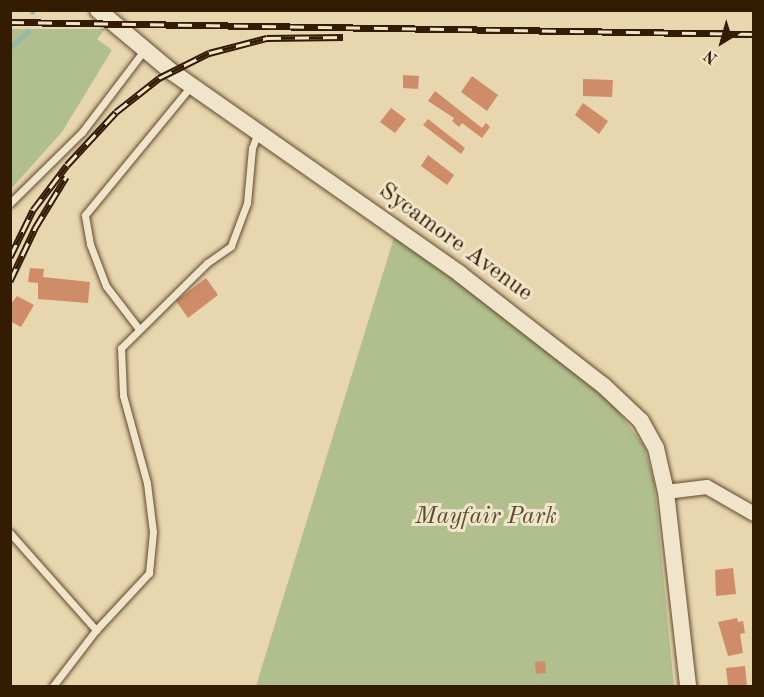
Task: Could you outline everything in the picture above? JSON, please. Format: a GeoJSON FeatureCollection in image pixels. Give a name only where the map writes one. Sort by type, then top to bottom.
{"type":"FeatureCollection","features":[{"type":"Feature","properties":{"kind":"street","name":"Sycamore Avenue"},"geometry":{"type":"LineString","coordinates":[[98,10],[192,85],[460,274],[604,386],[641,422],[656,448],[666,492],[688,687]]}},
{"type":"Feature","properties":{"kind":"street"},"geometry":{"type":"LineString","coordinates":[[666,492],[707,487],[753,514]]}},
{"type":"Feature","properties":{"kind":"lane"},"geometry":{"type":"LineString","coordinates":[[10,203],[82,132],[145,49]]}},
{"type":"Feature","properties":{"kind":"lane"},"geometry":{"type":"LineString","coordinates":[[139,329],[106,286],[90,244],[86,215],[192,85]]}},
{"type":"Feature","properties":{"kind":"lane"},"geometry":{"type":"LineString","coordinates":[[53,687],[96,630],[149,573],[153,532],[147,483],[123,395],[121,348],[207,263],[231,246],[247,203],[252,148],[258,132]]}},
{"type":"Feature","properties":{"kind":"lane"},"geometry":{"type":"LineString","coordinates":[[10,533],[96,630]]}},
{"type":"Feature","properties":{"kind":"green space"},"geometry":{"type":"Polygon","coordinates":[[[11,29],[105,29],[97,39],[112,50],[62,132],[11,189],[11,29]]]}},
{"type":"Feature","properties":{"kind":"green space","name":"Mayfair Park"},"geometry":{"type":"Polygon","coordinates":[[[396,231],[589,383],[615,407],[644,446],[654,481],[674,686],[256,686],[396,231]]]}},
{"type":"Feature","properties":{"kind":"building"},"geometry":{"type":"Polygon","coordinates":[[[403,75],[419,76],[418,89],[403,88],[403,75]]]}},
{"type":"Feature","properties":{"kind":"building"},"geometry":{"type":"Polygon","coordinates":[[[472,76],[498,95],[487,111],[461,92],[472,76]]]}},
{"type":"Feature","properties":{"kind":"building"},"geometry":{"type":"Polygon","coordinates":[[[583,79],[613,80],[612,97],[583,96],[583,79]]]}},
{"type":"Feature","properties":{"kind":"building"},"geometry":{"type":"Polygon","coordinates":[[[435,91],[482,128],[486,123],[490,127],[482,138],[462,123],[459,127],[452,121],[454,118],[428,101],[435,91]]]}},
{"type":"Feature","properties":{"kind":"building"},"geometry":{"type":"Polygon","coordinates":[[[583,103],[608,121],[599,134],[575,115],[583,103]]]}},
{"type":"Feature","properties":{"kind":"building"},"geometry":{"type":"Polygon","coordinates":[[[391,108],[406,119],[395,133],[380,122],[391,108]]]}},
{"type":"Feature","properties":{"kind":"building"},"geometry":{"type":"Polygon","coordinates":[[[428,119],[465,148],[461,154],[423,125],[428,119]]]}},
{"type":"Feature","properties":{"kind":"building"},"geometry":{"type":"Polygon","coordinates":[[[428,155],[454,175],[447,185],[421,166],[428,155]]]}},
{"type":"Feature","properties":{"kind":"building"},"geometry":{"type":"Polygon","coordinates":[[[30,268],[44,269],[43,277],[90,282],[88,303],[38,299],[38,283],[28,282],[30,268]]]}},
{"type":"Feature","properties":{"kind":"building"},"geometry":{"type":"Polygon","coordinates":[[[206,278],[218,295],[188,318],[176,301],[206,278]]]}},
{"type":"Feature","properties":{"kind":"building"},"geometry":{"type":"Polygon","coordinates":[[[17,296],[34,305],[21,327],[10,321],[10,305],[17,296]]]}},
{"type":"Feature","properties":{"kind":"building"},"geometry":{"type":"Polygon","coordinates":[[[733,568],[736,594],[716,596],[715,570],[733,568]]]}},
{"type":"Feature","properties":{"kind":"building"},"geometry":{"type":"Polygon","coordinates":[[[737,618],[738,622],[743,621],[745,633],[740,634],[743,653],[728,656],[718,622],[737,618]]]}},
{"type":"Feature","properties":{"kind":"building"},"geometry":{"type":"Polygon","coordinates":[[[545,661],[546,673],[536,674],[535,662],[545,661]]]}},
{"type":"Feature","properties":{"kind":"building"},"geometry":{"type":"Polygon","coordinates":[[[745,666],[747,686],[728,686],[726,668],[745,666]]]}},
{"type":"Feature","properties":{"kind":"waterway"},"geometry":{"type":"LineString","coordinates":[[10,48],[28,31]]}},
{"type":"Feature","properties":{"kind":"railway"},"geometry":{"type":"LineString","coordinates":[[10,22],[754,34]]}},
{"type":"Feature","properties":{"kind":"railway"},"geometry":{"type":"LineString","coordinates":[[10,257],[33,210],[67,165],[116,112],[159,78],[209,53],[267,38],[343,37]]}},
{"type":"Feature","properties":{"kind":"railway"},"geometry":{"type":"LineString","coordinates":[[10,281],[35,228],[66,177]]}}]}
